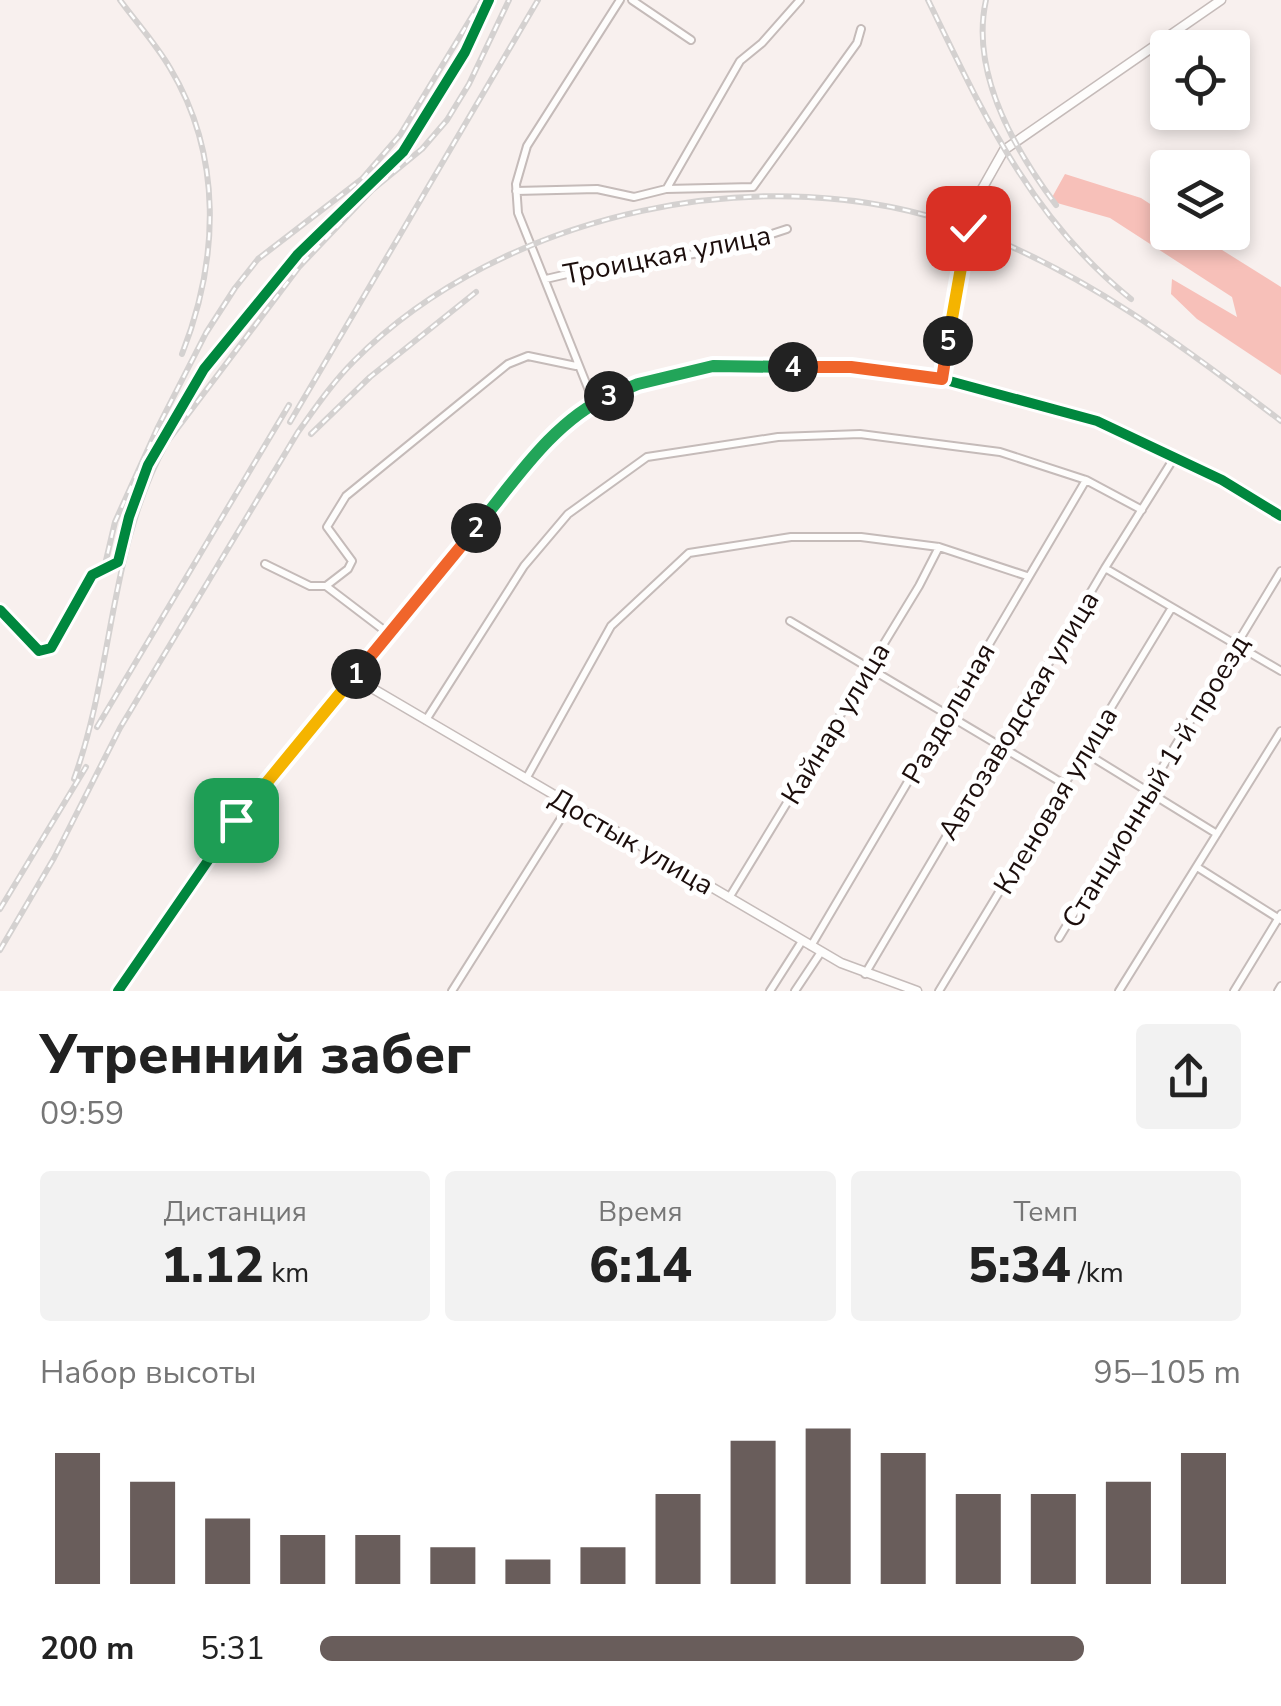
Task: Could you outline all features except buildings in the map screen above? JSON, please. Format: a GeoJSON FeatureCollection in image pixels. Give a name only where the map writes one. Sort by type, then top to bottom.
{"type":"FeatureCollection","features":[{"type":"Feature","properties":{"kind":"street"},"geometry":{"type":"LineString","coordinates":[[0,610],[39,650],[51,648],[92,576],[118,562],[148,465],[204,369],[298,254],[403,152],[465,52],[489,0]]}},
{"type":"Feature","properties":{"kind":"street"},"geometry":{"type":"LineString","coordinates":[[594,403],[518,213],[516,191],[527,146],[620,0]]}},
{"type":"Feature","properties":{"kind":"street"},"geometry":{"type":"LineString","coordinates":[[632,0],[691,40]]}},
{"type":"Feature","properties":{"kind":"street"},"geometry":{"type":"LineString","coordinates":[[666,189],[740,61],[762,43],[800,0]]}},
{"type":"Feature","properties":{"kind":"street"},"geometry":{"type":"LineString","coordinates":[[942,379],[968,228],[992,168],[1004,150],[1221,0]]}},
{"type":"Feature","properties":{"kind":"street"},"geometry":{"type":"LineString","coordinates":[[516,191],[597,190],[634,196],[666,189],[753,188],[856,44],[862,30]]}},
{"type":"Feature","properties":{"kind":"street","name":"Троицкая улица"},"geometry":{"type":"LineString","coordinates":[[546,279],[661,261],[787,230]]}},
{"type":"Feature","properties":{"kind":"street"},"geometry":{"type":"LineString","coordinates":[[326,586],[352,561],[327,527],[346,496],[508,364],[528,356],[577,367]]}},
{"type":"Feature","properties":{"kind":"street"},"geometry":{"type":"LineString","coordinates":[[118,991],[236,820],[546,443],[594,403],[638,384],[713,366],[851,367],[942,379],[1097,421],[1222,480],[1281,516]]}},
{"type":"Feature","properties":{"kind":"street"},"geometry":{"type":"LineString","coordinates":[[426,720],[524,566],[568,514],[647,457],[778,437],[860,434],[1000,452],[1086,480],[1142,510]]}},
{"type":"Feature","properties":{"kind":"street","name":"Автозаводская улица"},"geometry":{"type":"LineString","coordinates":[[865,974],[1174,458]]}},
{"type":"Feature","properties":{"kind":"street","name":"Раздольная"},"geometry":{"type":"LineString","coordinates":[[770,991],[806,943],[1086,480]]}},
{"type":"Feature","properties":{"kind":"street"},"geometry":{"type":"LineString","coordinates":[[526,779],[611,626],[690,553],[791,537],[861,537],[939,547],[1027,576]]}},
{"type":"Feature","properties":{"kind":"street","name":"Кайнар улица"},"geometry":{"type":"LineString","coordinates":[[728,898],[939,547]]}},
{"type":"Feature","properties":{"kind":"street"},"geometry":{"type":"LineString","coordinates":[[266,564],[310,586],[326,586],[389,634]]}},
{"type":"Feature","properties":{"kind":"street"},"geometry":{"type":"LineString","coordinates":[[1105,568],[1281,671]]}},
{"type":"Feature","properties":{"kind":"street","name":"Станционный 1-й проезд"},"geometry":{"type":"LineString","coordinates":[[1059,938],[1281,571]]}},
{"type":"Feature","properties":{"kind":"street","name":"Кленовая улица"},"geometry":{"type":"LineString","coordinates":[[938,991],[1171,609]]}},
{"type":"Feature","properties":{"kind":"street"},"geometry":{"type":"LineString","coordinates":[[790,621],[1064,784]]}},
{"type":"Feature","properties":{"kind":"street","name":"Достык улица"},"geometry":{"type":"LineString","coordinates":[[353,678],[821,952],[865,974],[917,991]]}},
{"type":"Feature","properties":{"kind":"street"},"geometry":{"type":"LineString","coordinates":[[1119,991],[1281,730]]}},
{"type":"Feature","properties":{"kind":"street"},"geometry":{"type":"LineString","coordinates":[[1084,752],[1217,834]]}},
{"type":"Feature","properties":{"kind":"street"},"geometry":{"type":"LineString","coordinates":[[452,991],[570,804]]}},
{"type":"Feature","properties":{"kind":"street"},"geometry":{"type":"LineString","coordinates":[[1196,867],[1280,917],[1234,991]]}},
{"type":"Feature","properties":{"kind":"street"},"geometry":{"type":"LineString","coordinates":[[795,991],[821,952]]}},
{"type":"Feature","properties":{"kind":"shaded area"},"geometry":{"type":"Polygon","coordinates":[[[1065,174],[1141,198],[1150,204],[1150,244],[1110,218],[1050,201],[1065,174]]]}},
{"type":"Feature","properties":{"kind":"shaded area"},"geometry":{"type":"Polygon","coordinates":[[[1159,250],[1222,250],[1281,287],[1281,375],[1197,319],[1171,294],[1172,279],[1237,317],[1232,297],[1159,250]]]}},
{"type":"Feature","properties":{"kind":"railway"},"geometry":{"type":"LineString","coordinates":[[120,0],[164,59],[187,102],[207,172],[210,209],[203,282],[182,354]]}},
{"type":"Feature","properties":{"kind":"railway"},"geometry":{"type":"LineString","coordinates":[[104,569],[115,522],[158,427],[206,333],[235,288],[258,259],[362,179],[400,135],[482,0]]}},
{"type":"Feature","properties":{"kind":"railway"},"geometry":{"type":"LineString","coordinates":[[74,779],[87,737],[134,523],[167,442],[299,267],[372,190],[422,149],[447,120],[469,84],[509,0]]}},
{"type":"Feature","properties":{"kind":"railway"},"geometry":{"type":"LineString","coordinates":[[290,422],[538,0]]}},
{"type":"Feature","properties":{"kind":"railway"},"geometry":{"type":"LineString","coordinates":[[928,0],[990,123],[1037,199],[1064,234],[1131,299]]}},
{"type":"Feature","properties":{"kind":"railway"},"geometry":{"type":"LineString","coordinates":[[986,0],[984,55],[999,109],[1025,159],[1056,205]]}},
{"type":"Feature","properties":{"kind":"railway"},"geometry":{"type":"LineString","coordinates":[[0,950],[54,858],[120,728],[298,432],[332,386],[354,361],[415,309],[485,267],[561,234],[642,211],[725,198],[808,197],[889,207],[966,228],[1051,266],[1169,338],[1281,421]]}},
{"type":"Feature","properties":{"kind":"railway"},"geometry":{"type":"LineString","coordinates":[[311,434],[370,377],[476,292]]}},
{"type":"Feature","properties":{"kind":"railway"},"geometry":{"type":"LineString","coordinates":[[97,727],[289,405]]}},
{"type":"Feature","properties":{"kind":"railway"},"geometry":{"type":"LineString","coordinates":[[0,909],[86,767]]}},
{"type":"Feature","properties":{"kind":"cycle path"},"geometry":{"type":"LineString","coordinates":[[0,610],[39,651],[51,648],[92,575],[118,562],[148,465],[204,369],[298,254],[403,152],[465,52],[489,0]]}},
{"type":"Feature","properties":{"kind":"cycle path"},"geometry":{"type":"LineString","coordinates":[[118,991],[236,820],[546,443],[594,403],[638,384],[713,366],[851,367],[942,379],[1097,421],[1222,480],[1281,516]]}},
{"type":"Feature","properties":{"kind":"route"},"geometry":{"type":"LineString","coordinates":[[236,820],[546,443],[594,403],[638,384],[713,366],[851,367],[942,379],[968,228]]}}]}
